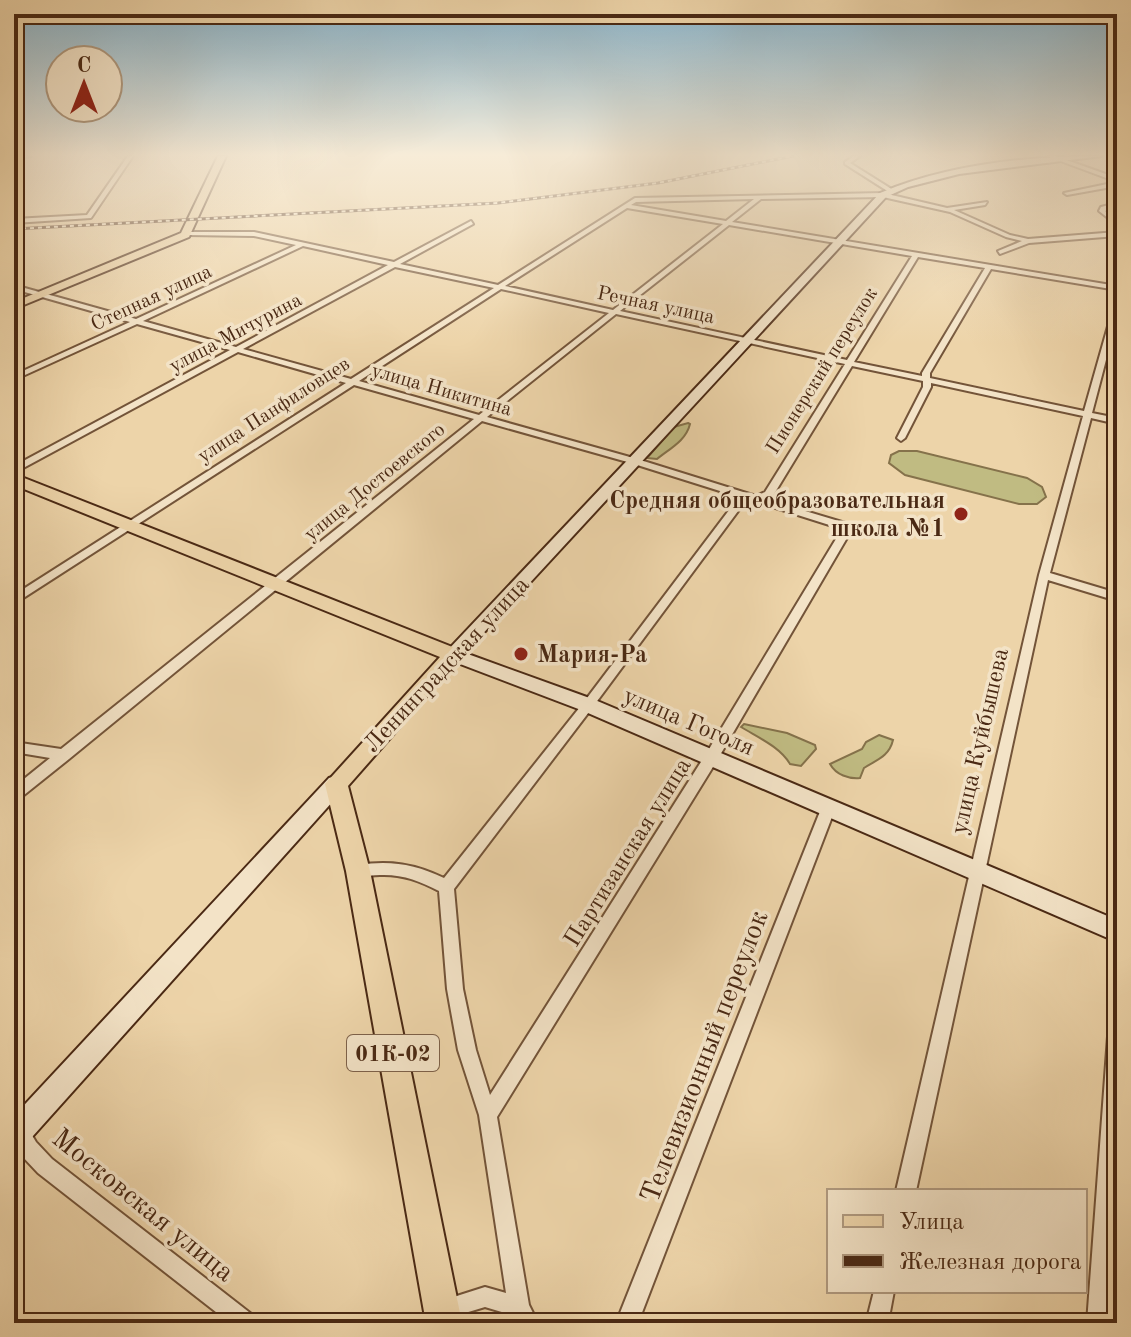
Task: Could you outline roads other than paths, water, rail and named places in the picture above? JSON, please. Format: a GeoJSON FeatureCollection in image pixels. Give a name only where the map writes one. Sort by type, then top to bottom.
{"type":"FeatureCollection","features":[{"type":"Feature","properties":{"kind":"main road"},"geometry":{"type":"LineString","coordinates":[[14,306],[187,233],[194,218]]}},
{"type":"Feature","properties":{"kind":"main road","name":"улица Гоголя"},"geometry":{"type":"LineString","coordinates":[[14,479],[453,655]]}},
{"type":"Feature","properties":{"kind":"main road","name":"Ленинградская улица"},"geometry":{"type":"LineString","coordinates":[[336,784],[453,655]]}},
{"type":"Feature","properties":{"kind":"main road","name":"01К-02"},"geometry":{"type":"LineString","coordinates":[[336,784],[358,871],[443,1316]]}},
{"type":"Feature","properties":{"kind":"street"},"geometry":{"type":"LineString","coordinates":[[14,221],[63,218]]}},
{"type":"Feature","properties":{"kind":"street","name":"улица Панфиловцев"},"geometry":{"type":"LineString","coordinates":[[14,600],[604,218]]}},
{"type":"Feature","properties":{"kind":"street"},"geometry":{"type":"LineString","coordinates":[[702,218],[1117,288]]}},
{"type":"Feature","properties":{"kind":"street","name":"улица Достоевского"},"geometry":{"type":"LineString","coordinates":[[14,795],[613,311],[734,218]]}},
{"type":"Feature","properties":{"kind":"street","name":"Ленинградская улица"},"geometry":{"type":"LineString","coordinates":[[453,655],[862,218]]}},
{"type":"Feature","properties":{"kind":"street"},"geometry":{"type":"LineString","coordinates":[[967,218],[1028,241]]}},
{"type":"Feature","properties":{"kind":"street","name":"улица Мичурина"},"geometry":{"type":"LineString","coordinates":[[14,470],[471,223]]}},
{"type":"Feature","properties":{"kind":"street","name":"Речная улица"},"geometry":{"type":"LineString","coordinates":[[187,233],[254,234],[1117,421]]}},
{"type":"Feature","properties":{"kind":"street"},"geometry":{"type":"LineString","coordinates":[[1000,252],[1028,241],[1113,235],[1117,241]]}},
{"type":"Feature","properties":{"kind":"street","name":"Степная улица"},"geometry":{"type":"LineString","coordinates":[[14,378],[302,245]]}},
{"type":"Feature","properties":{"kind":"street","name":"Пионерский переулок"},"geometry":{"type":"LineString","coordinates":[[446,887],[750,497],[769,494],[916,255]]}},
{"type":"Feature","properties":{"kind":"street"},"geometry":{"type":"LineString","coordinates":[[901,438],[929,380],[926,373],[989,267]]}},
{"type":"Feature","properties":{"kind":"street","name":"улица Никитина"},"geometry":{"type":"LineString","coordinates":[[14,287],[634,461],[854,529]]}},
{"type":"Feature","properties":{"kind":"street","name":"улица Куйбышева"},"geometry":{"type":"LineString","coordinates":[[906,1189],[1044,575],[1117,305]]}},
{"type":"Feature","properties":{"kind":"street","name":"Партизанская улица"},"geometry":{"type":"LineString","coordinates":[[488,1115],[854,529]]}},
{"type":"Feature","properties":{"kind":"street"},"geometry":{"type":"LineString","coordinates":[[1044,575],[1117,597]]}},
{"type":"Feature","properties":{"kind":"street","name":"улица Гоголя"},"geometry":{"type":"LineString","coordinates":[[453,655],[588,705],[1117,931]]}},
{"type":"Feature","properties":{"kind":"street"},"geometry":{"type":"LineString","coordinates":[[14,747],[64,755]]}},
{"type":"Feature","properties":{"kind":"street","name":"Ленинградская улица"},"geometry":{"type":"LineString","coordinates":[[16,1129],[336,784]]}},
{"type":"Feature","properties":{"kind":"street","name":"Телевизионный переулок"},"geometry":{"type":"LineString","coordinates":[[627,1323],[828,809]]}},
{"type":"Feature","properties":{"kind":"street"},"geometry":{"type":"LineString","coordinates":[[358,871],[385,866],[417,871],[446,887],[455,989],[467,1050],[488,1115],[523,1315]]}},
{"type":"Feature","properties":{"kind":"street"},"geometry":{"type":"LineString","coordinates":[[1098,1323],[1117,1023]]}},
{"type":"Feature","properties":{"kind":"street","name":"Московская улица"},"geometry":{"type":"LineString","coordinates":[[16,1129],[45,1166],[247,1323]]}},
{"type":"Feature","properties":{"kind":"street"},"geometry":{"type":"LineString","coordinates":[[877,1323],[884,1293]]}},
{"type":"Feature","properties":{"kind":"street"},"geometry":{"type":"LineString","coordinates":[[443,1316],[485,1297],[523,1315]]}},
{"type":"Feature","properties":{"kind":"railway"},"geometry":{"type":"LineString","coordinates":[[14,229],[211,218]]}},
{"type":"Feature","properties":{"kind":"place","name":"Средняя общеобразовательная школа №1"},"geometry":{"type":"Point","coordinates":[961,514]}},
{"type":"Feature","properties":{"kind":"place","name":"Мария-Ра"},"geometry":{"type":"Point","coordinates":[521,654]}}]}
